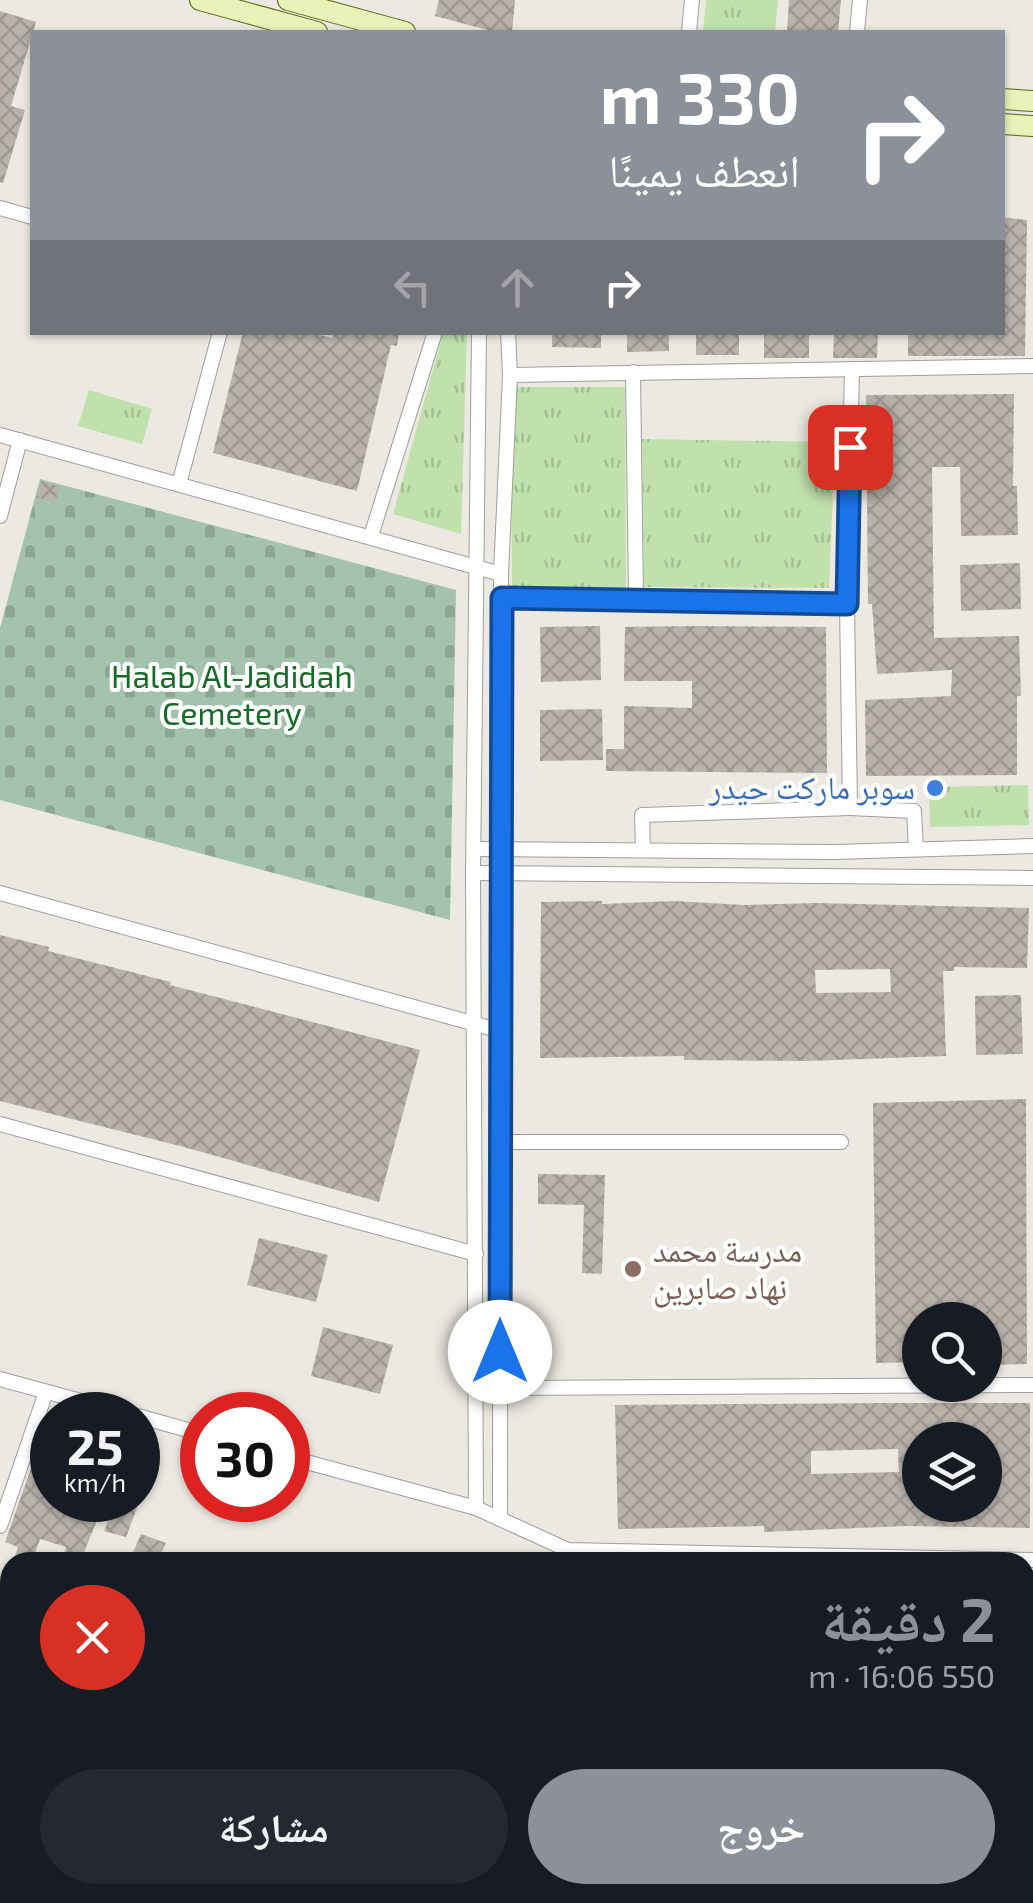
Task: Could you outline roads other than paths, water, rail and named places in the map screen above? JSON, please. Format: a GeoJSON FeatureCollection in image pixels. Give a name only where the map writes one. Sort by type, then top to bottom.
{"type":"FeatureCollection","features":[{"type":"Feature","properties":{"kind":"street"},"geometry":{"type":"LineString","coordinates":[[200,0],[305,30]]}},
{"type":"Feature","properties":{"kind":"street"},"geometry":{"type":"LineString","coordinates":[[288,0],[398,30]]}},
{"type":"Feature","properties":{"kind":"street"},"geometry":{"type":"LineString","coordinates":[[689,30],[692,0]]}},
{"type":"Feature","properties":{"kind":"street"},"geometry":{"type":"LineString","coordinates":[[857,30],[860,0]]}},
{"type":"Feature","properties":{"kind":"street"},"geometry":{"type":"LineString","coordinates":[[1005,99],[1033,102]]}},
{"type":"Feature","properties":{"kind":"street"},"geometry":{"type":"LineString","coordinates":[[1005,124],[1033,126]]}},
{"type":"Feature","properties":{"kind":"street"},"geometry":{"type":"LineString","coordinates":[[0,208],[30,216]]}},
{"type":"Feature","properties":{"kind":"street"},"geometry":{"type":"LineString","coordinates":[[178,484],[219,335]]}},
{"type":"Feature","properties":{"kind":"street"},"geometry":{"type":"LineString","coordinates":[[371,536],[434,335]]}},
{"type":"Feature","properties":{"kind":"street"},"geometry":{"type":"LineString","coordinates":[[476,1508],[473,873],[480,335]]}},
{"type":"Feature","properties":{"kind":"street"},"geometry":{"type":"LineString","coordinates":[[500,1519],[501,574],[510,374],[508,335]]}},
{"type":"Feature","properties":{"kind":"street"},"geometry":{"type":"LineString","coordinates":[[510,374],[1033,366]]}},
{"type":"Feature","properties":{"kind":"street"},"geometry":{"type":"LineString","coordinates":[[850,808],[847,604],[852,369]]}},
{"type":"Feature","properties":{"kind":"street"},"geometry":{"type":"LineString","coordinates":[[633,372],[636,600]]}},
{"type":"Feature","properties":{"kind":"street"},"geometry":{"type":"LineString","coordinates":[[0,435],[501,574]]}},
{"type":"Feature","properties":{"kind":"street"},"geometry":{"type":"LineString","coordinates":[[0,516],[20,440]]}},
{"type":"Feature","properties":{"kind":"street"},"geometry":{"type":"LineString","coordinates":[[502,598],[847,604]]}},
{"type":"Feature","properties":{"kind":"street"},"geometry":{"type":"LineString","coordinates":[[643,850],[642,815],[850,808],[914,810],[916,850]]}},
{"type":"Feature","properties":{"kind":"street"},"geometry":{"type":"LineString","coordinates":[[474,849],[835,852],[1033,846]]}},
{"type":"Feature","properties":{"kind":"street"},"geometry":{"type":"LineString","coordinates":[[835,852],[835,876]]}},
{"type":"Feature","properties":{"kind":"street"},"geometry":{"type":"LineString","coordinates":[[473,873],[1033,878]]}},
{"type":"Feature","properties":{"kind":"street"},"geometry":{"type":"LineString","coordinates":[[0,893],[501,1031]]}},
{"type":"Feature","properties":{"kind":"street"},"geometry":{"type":"LineString","coordinates":[[0,1124],[476,1254]]}},
{"type":"Feature","properties":{"kind":"street"},"geometry":{"type":"LineString","coordinates":[[501,1142],[841,1142]]}},
{"type":"Feature","properties":{"kind":"street"},"geometry":{"type":"LineString","coordinates":[[0,1379],[46,1392]]}},
{"type":"Feature","properties":{"kind":"street"},"geometry":{"type":"LineString","coordinates":[[500,1388],[1033,1386]]}},
{"type":"Feature","properties":{"kind":"street"},"geometry":{"type":"LineString","coordinates":[[0,1526],[30,1439]]}},
{"type":"Feature","properties":{"kind":"street"},"geometry":{"type":"LineString","coordinates":[[310,1463],[476,1508],[561,1552]]}},
{"type":"Feature","properties":{"kind":"place","name":"سوبر ماركت حيدر"},"geometry":{"type":"Point","coordinates":[935,788]}},
{"type":"Feature","properties":{"kind":"place","name":"مدرسة محمد نهاد صابرين"},"geometry":{"type":"Point","coordinates":[633,1269]}},
{"type":"Feature","properties":{"kind":"park label","name":"Halab Al-Jadidah Cemetery"},"geometry":{"type":"Point","coordinates":[232,696]}}]}
